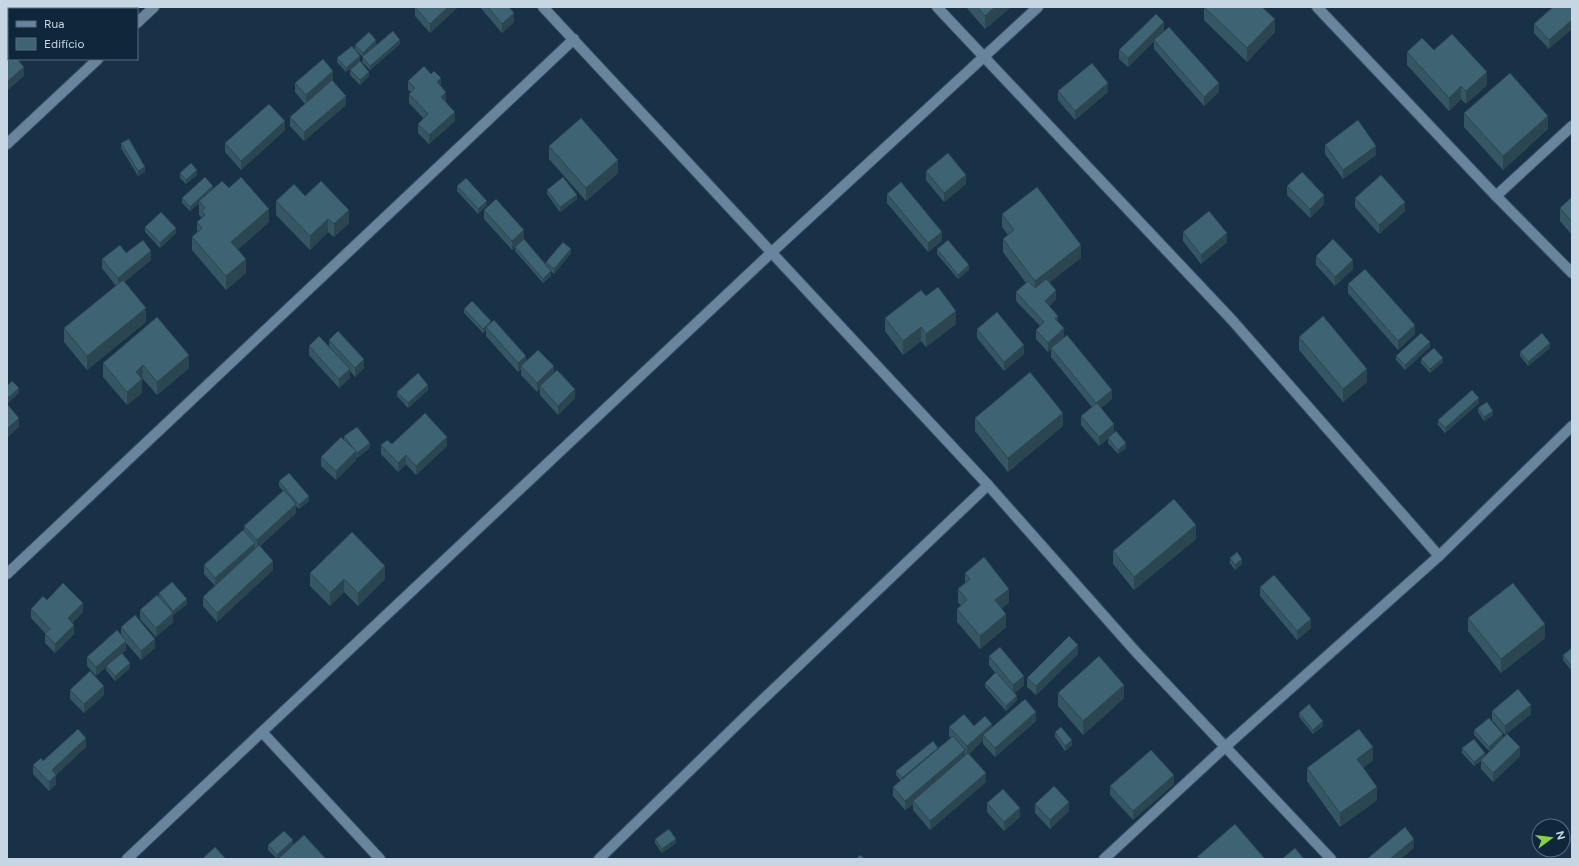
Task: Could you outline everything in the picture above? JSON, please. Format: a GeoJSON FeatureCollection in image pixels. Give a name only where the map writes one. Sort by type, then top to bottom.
{"type":"FeatureCollection","features":[{"type":"Feature","properties":{"kind":"street"},"geometry":{"type":"LineString","coordinates":[[138,22],[154,7]]}},
{"type":"Feature","properties":{"kind":"street"},"geometry":{"type":"LineString","coordinates":[[543,7],[988,485],[1136,652],[1331,859]]}},
{"type":"Feature","properties":{"kind":"street"},"geometry":{"type":"LineString","coordinates":[[937,7],[1232,320],[1439,556]]}},
{"type":"Feature","properties":{"kind":"street"},"geometry":{"type":"LineString","coordinates":[[127,859],[772,252],[1038,7]]}},
{"type":"Feature","properties":{"kind":"street"},"geometry":{"type":"LineString","coordinates":[[1317,7],[1496,196],[1572,273]]}},
{"type":"Feature","properties":{"kind":"street"},"geometry":{"type":"LineString","coordinates":[[7,574],[574,40]]}},
{"type":"Feature","properties":{"kind":"street"},"geometry":{"type":"LineString","coordinates":[[7,144],[97,60]]}},
{"type":"Feature","properties":{"kind":"street"},"geometry":{"type":"LineString","coordinates":[[1496,196],[1572,126]]}},
{"type":"Feature","properties":{"kind":"street"},"geometry":{"type":"LineString","coordinates":[[1104,859],[1225,747],[1439,556],[1572,426]]}},
{"type":"Feature","properties":{"kind":"street"},"geometry":{"type":"LineString","coordinates":[[599,859],[762,700],[988,485]]}},
{"type":"Feature","properties":{"kind":"street"},"geometry":{"type":"LineString","coordinates":[[262,732],[380,859]]}},
{"type":"Feature","properties":{"kind":"building"},"geometry":{"type":"Polygon","coordinates":[[[50,7],[62,8],[51,8],[50,7]]]}},
{"type":"Feature","properties":{"kind":"building"},"geometry":{"type":"Polygon","coordinates":[[[415,7],[448,7],[430,24],[415,7]]]}},
{"type":"Feature","properties":{"kind":"building"},"geometry":{"type":"Polygon","coordinates":[[[488,7],[509,7],[514,13],[502,24],[488,7]]]}},
{"type":"Feature","properties":{"kind":"building"},"geometry":{"type":"Polygon","coordinates":[[[977,7],[995,7],[985,16],[977,7]]]}},
{"type":"Feature","properties":{"kind":"building"},"geometry":{"type":"Polygon","coordinates":[[[1204,7],[1262,7],[1275,19],[1247,48],[1204,7]]]}},
{"type":"Feature","properties":{"kind":"building"},"geometry":{"type":"Polygon","coordinates":[[[1553,7],[1571,7],[1572,20],[1549,40],[1534,24],[1553,7]]]}},
{"type":"Feature","properties":{"kind":"building"},"geometry":{"type":"Polygon","coordinates":[[[1156,14],[1164,22],[1128,58],[1119,50],[1156,14]]]}},
{"type":"Feature","properties":{"kind":"building"},"geometry":{"type":"Polygon","coordinates":[[[1169,27],[1219,83],[1204,97],[1154,40],[1169,27]]]}},
{"type":"Feature","properties":{"kind":"building"},"geometry":{"type":"Polygon","coordinates":[[[393,31],[400,40],[370,66],[362,57],[393,31]]]}},
{"type":"Feature","properties":{"kind":"building"},"geometry":{"type":"Polygon","coordinates":[[[369,32],[376,40],[363,53],[355,45],[369,32]]]}},
{"type":"Feature","properties":{"kind":"building"},"geometry":{"type":"Polygon","coordinates":[[[1452,34],[1487,72],[1466,91],[1461,86],[1449,98],[1407,52],[1422,38],[1434,50],[1452,34]]]}},
{"type":"Feature","properties":{"kind":"building"},"geometry":{"type":"Polygon","coordinates":[[[352,46],[360,56],[346,68],[337,58],[352,46]]]}},
{"type":"Feature","properties":{"kind":"building"},"geometry":{"type":"Polygon","coordinates":[[[7,47],[8,60],[18,60],[24,67],[7,82],[7,47]]]}},
{"type":"Feature","properties":{"kind":"building"},"geometry":{"type":"Polygon","coordinates":[[[323,59],[333,71],[306,95],[295,83],[323,59]]]}},
{"type":"Feature","properties":{"kind":"building"},"geometry":{"type":"Polygon","coordinates":[[[360,61],[369,72],[360,80],[350,70],[360,61]]]}},
{"type":"Feature","properties":{"kind":"building"},"geometry":{"type":"Polygon","coordinates":[[[1092,63],[1108,83],[1075,111],[1058,91],[1092,63]]]}},
{"type":"Feature","properties":{"kind":"building"},"geometry":{"type":"Polygon","coordinates":[[[424,66],[431,74],[434,71],[441,78],[437,82],[446,92],[441,97],[455,112],[429,135],[418,124],[428,114],[409,94],[415,88],[408,81],[424,66]]]}},
{"type":"Feature","properties":{"kind":"building"},"geometry":{"type":"Polygon","coordinates":[[[1510,73],[1548,116],[1503,156],[1464,113],[1510,73]]]}},
{"type":"Feature","properties":{"kind":"building"},"geometry":{"type":"Polygon","coordinates":[[[332,80],[346,96],[304,132],[290,117],[332,80]]]}},
{"type":"Feature","properties":{"kind":"building"},"geometry":{"type":"Polygon","coordinates":[[[269,104],[285,121],[241,161],[225,143],[269,104]]]}},
{"type":"Feature","properties":{"kind":"building"},"geometry":{"type":"Polygon","coordinates":[[[581,118],[618,160],[586,188],[549,146],[581,118]]]}},
{"type":"Feature","properties":{"kind":"building"},"geometry":{"type":"Polygon","coordinates":[[[1358,120],[1376,146],[1343,170],[1325,145],[1358,120]]]}},
{"type":"Feature","properties":{"kind":"building"},"geometry":{"type":"Polygon","coordinates":[[[129,139],[145,167],[138,171],[121,143],[129,139]]]}},
{"type":"Feature","properties":{"kind":"building"},"geometry":{"type":"Polygon","coordinates":[[[948,153],[966,175],[944,193],[926,171],[948,153]]]}},
{"type":"Feature","properties":{"kind":"building"},"geometry":{"type":"Polygon","coordinates":[[[191,163],[197,170],[186,180],[180,173],[191,163]]]}},
{"type":"Feature","properties":{"kind":"building"},"geometry":{"type":"Polygon","coordinates":[[[1302,172],[1324,195],[1310,209],[1287,186],[1302,172]]]}},
{"type":"Feature","properties":{"kind":"building"},"geometry":{"type":"Polygon","coordinates":[[[1381,175],[1405,202],[1379,225],[1355,198],[1381,175]]]}},
{"type":"Feature","properties":{"kind":"building"},"geometry":{"type":"Polygon","coordinates":[[[205,177],[213,186],[190,207],[182,198],[205,177]]]}},
{"type":"Feature","properties":{"kind":"building"},"geometry":{"type":"Polygon","coordinates":[[[241,177],[269,209],[231,242],[246,259],[226,276],[192,237],[202,228],[197,222],[205,215],[202,211],[205,208],[199,201],[222,181],[229,188],[241,177]]]}},
{"type":"Feature","properties":{"kind":"building"},"geometry":{"type":"Polygon","coordinates":[[[563,177],[577,195],[560,207],[547,190],[563,177]]]}},
{"type":"Feature","properties":{"kind":"building"},"geometry":{"type":"Polygon","coordinates":[[[466,178],[487,201],[478,209],[457,186],[466,178]]]}},
{"type":"Feature","properties":{"kind":"building"},"geometry":{"type":"Polygon","coordinates":[[[321,181],[349,210],[334,224],[328,219],[310,236],[276,201],[294,184],[305,196],[321,181]]]}},
{"type":"Feature","properties":{"kind":"building"},"geometry":{"type":"Polygon","coordinates":[[[901,182],[942,232],[928,243],[887,194],[901,182]]]}},
{"type":"Feature","properties":{"kind":"building"},"geometry":{"type":"Polygon","coordinates":[[[1037,187],[1081,245],[1035,281],[1003,239],[1014,230],[1002,214],[1037,187]]]}},
{"type":"Feature","properties":{"kind":"building"},"geometry":{"type":"Polygon","coordinates":[[[1572,197],[1572,222],[1560,208],[1572,197]]]}},
{"type":"Feature","properties":{"kind":"building"},"geometry":{"type":"Polygon","coordinates":[[[496,199],[524,230],[512,241],[484,210],[496,199]]]}},
{"type":"Feature","properties":{"kind":"building"},"geometry":{"type":"Polygon","coordinates":[[[1209,211],[1227,233],[1201,255],[1183,232],[1209,211]]]}},
{"type":"Feature","properties":{"kind":"building"},"geometry":{"type":"Polygon","coordinates":[[[161,212],[176,228],[160,243],[145,227],[161,212]]]}},
{"type":"Feature","properties":{"kind":"building"},"geometry":{"type":"Polygon","coordinates":[[[524,239],[551,271],[543,279],[515,247],[524,239]]]}},
{"type":"Feature","properties":{"kind":"building"},"geometry":{"type":"Polygon","coordinates":[[[1333,239],[1353,260],[1335,277],[1316,256],[1333,239]]]}},
{"type":"Feature","properties":{"kind":"building"},"geometry":{"type":"Polygon","coordinates":[[[143,240],[151,251],[118,278],[102,259],[120,245],[126,253],[143,240]]]}},
{"type":"Feature","properties":{"kind":"building"},"geometry":{"type":"Polygon","coordinates":[[[948,240],[969,265],[958,275],[937,249],[948,240]]]}},
{"type":"Feature","properties":{"kind":"building"},"geometry":{"type":"Polygon","coordinates":[[[563,242],[571,249],[554,269],[546,262],[563,242]]]}},
{"type":"Feature","properties":{"kind":"building"},"geometry":{"type":"Polygon","coordinates":[[[1365,269],[1415,325],[1398,341],[1348,284],[1365,269]]]}},
{"type":"Feature","properties":{"kind":"building"},"geometry":{"type":"Polygon","coordinates":[[[1046,279],[1056,290],[1045,301],[1058,316],[1055,319],[1064,328],[1048,343],[1036,330],[1044,322],[1016,292],[1028,281],[1035,288],[1046,279]]]}},
{"type":"Feature","properties":{"kind":"building"},"geometry":{"type":"Polygon","coordinates":[[[123,280],[146,308],[87,356],[64,328],[123,280]]]}},
{"type":"Feature","properties":{"kind":"building"},"geometry":{"type":"Polygon","coordinates":[[[938,287],[956,311],[926,334],[921,327],[903,341],[885,318],[921,290],[926,296],[938,287]]]}},
{"type":"Feature","properties":{"kind":"building"},"geometry":{"type":"Polygon","coordinates":[[[472,301],[491,321],[483,329],[464,309],[472,301]]]}},
{"type":"Feature","properties":{"kind":"building"},"geometry":{"type":"Polygon","coordinates":[[[997,312],[1024,345],[1004,362],[977,329],[997,312]]]}},
{"type":"Feature","properties":{"kind":"building"},"geometry":{"type":"Polygon","coordinates":[[[1323,316],[1367,369],[1343,389],[1299,337],[1323,316]]]}},
{"type":"Feature","properties":{"kind":"building"},"geometry":{"type":"Polygon","coordinates":[[[157,317],[189,355],[157,382],[143,365],[136,372],[142,379],[127,392],[103,363],[157,317]]]}},
{"type":"Feature","properties":{"kind":"building"},"geometry":{"type":"Polygon","coordinates":[[[494,320],[526,356],[518,363],[486,327],[494,320]]]}},
{"type":"Feature","properties":{"kind":"building"},"geometry":{"type":"Polygon","coordinates":[[[338,331],[364,359],[355,368],[329,340],[338,331]]]}},
{"type":"Feature","properties":{"kind":"building"},"geometry":{"type":"Polygon","coordinates":[[[1421,333],[1430,342],[1405,365],[1396,356],[1421,333]]]}},
{"type":"Feature","properties":{"kind":"building"},"geometry":{"type":"Polygon","coordinates":[[[1542,333],[1550,343],[1528,362],[1520,352],[1542,333]]]}},
{"type":"Feature","properties":{"kind":"building"},"geometry":{"type":"Polygon","coordinates":[[[1067,335],[1112,390],[1096,403],[1051,348],[1067,335]]]}},
{"type":"Feature","properties":{"kind":"building"},"geometry":{"type":"Polygon","coordinates":[[[319,336],[350,369],[339,379],[309,346],[319,336]]]}},
{"type":"Feature","properties":{"kind":"building"},"geometry":{"type":"Polygon","coordinates":[[[1434,348],[1443,358],[1430,369],[1421,359],[1434,348]]]}},
{"type":"Feature","properties":{"kind":"building"},"geometry":{"type":"Polygon","coordinates":[[[538,350],[554,366],[537,383],[521,366],[538,350]]]}},
{"type":"Feature","properties":{"kind":"building"},"geometry":{"type":"Polygon","coordinates":[[[557,370],[575,389],[558,406],[540,386],[557,370]]]}},
{"type":"Feature","properties":{"kind":"building"},"geometry":{"type":"Polygon","coordinates":[[[1030,372],[1063,413],[1008,458],[975,418],[1030,372]]]}},
{"type":"Feature","properties":{"kind":"building"},"geometry":{"type":"Polygon","coordinates":[[[418,373],[428,385],[408,403],[397,392],[418,373]]]}},
{"type":"Feature","properties":{"kind":"building"},"geometry":{"type":"Polygon","coordinates":[[[12,381],[19,388],[7,399],[7,386],[12,381]]]}},
{"type":"Feature","properties":{"kind":"building"},"geometry":{"type":"Polygon","coordinates":[[[1472,390],[1479,398],[1445,428],[1438,420],[1472,390]]]}},
{"type":"Feature","properties":{"kind":"building"},"geometry":{"type":"Polygon","coordinates":[[[1487,402],[1493,411],[1484,417],[1478,408],[1487,402]]]}},
{"type":"Feature","properties":{"kind":"building"},"geometry":{"type":"Polygon","coordinates":[[[1097,403],[1114,424],[1099,437],[1081,416],[1097,403]]]}},
{"type":"Feature","properties":{"kind":"building"},"geometry":{"type":"Polygon","coordinates":[[[7,404],[19,418],[7,429],[7,404]]]}},
{"type":"Feature","properties":{"kind":"building"},"geometry":{"type":"Polygon","coordinates":[[[425,413],[447,437],[416,466],[406,455],[398,463],[381,445],[387,440],[392,444],[425,413]]]}},
{"type":"Feature","properties":{"kind":"building"},"geometry":{"type":"Polygon","coordinates":[[[357,427],[370,443],[357,453],[344,436],[357,427]]]}},
{"type":"Feature","properties":{"kind":"building"},"geometry":{"type":"Polygon","coordinates":[[[1116,431],[1126,443],[1118,450],[1108,438],[1116,431]]]}},
{"type":"Feature","properties":{"kind":"building"},"geometry":{"type":"Polygon","coordinates":[[[341,437],[356,451],[336,471],[321,457],[341,437]]]}},
{"type":"Feature","properties":{"kind":"building"},"geometry":{"type":"Polygon","coordinates":[[[289,473],[309,496],[299,505],[279,481],[289,473]]]}},
{"type":"Feature","properties":{"kind":"building"},"geometry":{"type":"Polygon","coordinates":[[[284,490],[296,504],[257,540],[244,526],[284,490]]]}},
{"type":"Feature","properties":{"kind":"building"},"geometry":{"type":"Polygon","coordinates":[[[1174,499],[1196,525],[1134,577],[1113,551],[1174,499]]]}},
{"type":"Feature","properties":{"kind":"building"},"geometry":{"type":"Polygon","coordinates":[[[243,530],[255,543],[215,578],[204,565],[243,530]]]}},
{"type":"Feature","properties":{"kind":"building"},"geometry":{"type":"Polygon","coordinates":[[[352,532],[385,566],[358,593],[344,579],[330,593],[310,573],[352,532]]]}},
{"type":"Feature","properties":{"kind":"building"},"geometry":{"type":"Polygon","coordinates":[[[259,545],[273,561],[217,613],[203,597],[259,545]]]}},
{"type":"Feature","properties":{"kind":"building"},"geometry":{"type":"Polygon","coordinates":[[[1237,552],[1242,559],[1235,565],[1230,558],[1237,552]]]}},
{"type":"Feature","properties":{"kind":"building"},"geometry":{"type":"Polygon","coordinates":[[[984,557],[1009,589],[995,600],[1006,614],[980,636],[957,609],[967,600],[958,589],[970,579],[965,573],[984,557]]]}},
{"type":"Feature","properties":{"kind":"building"},"geometry":{"type":"Polygon","coordinates":[[[1274,575],[1311,619],[1297,631],[1260,587],[1274,575]]]}},
{"type":"Feature","properties":{"kind":"building"},"geometry":{"type":"Polygon","coordinates":[[[172,582],[187,599],[173,611],[159,593],[172,582]]]}},
{"type":"Feature","properties":{"kind":"building"},"geometry":{"type":"Polygon","coordinates":[[[63,583],[83,603],[68,618],[74,625],[55,644],[45,634],[50,629],[31,609],[43,596],[47,600],[63,583]]]}},
{"type":"Feature","properties":{"kind":"building"},"geometry":{"type":"Polygon","coordinates":[[[1513,583],[1545,624],[1501,659],[1468,618],[1513,583]]]}},
{"type":"Feature","properties":{"kind":"building"},"geometry":{"type":"Polygon","coordinates":[[[157,595],[173,613],[156,628],[140,610],[157,595]]]}},
{"type":"Feature","properties":{"kind":"building"},"geometry":{"type":"Polygon","coordinates":[[[135,615],[155,639],[141,651],[121,627],[135,615]]]}},
{"type":"Feature","properties":{"kind":"building"},"geometry":{"type":"Polygon","coordinates":[[[117,630],[126,641],[96,667],[87,657],[117,630]]]}},
{"type":"Feature","properties":{"kind":"building"},"geometry":{"type":"Polygon","coordinates":[[[1069,636],[1078,645],[1036,686],[1027,678],[1069,636]]]}},
{"type":"Feature","properties":{"kind":"building"},"geometry":{"type":"Polygon","coordinates":[[[1000,647],[1024,676],[1013,685],[989,656],[1000,647]]]}},
{"type":"Feature","properties":{"kind":"building"},"geometry":{"type":"Polygon","coordinates":[[[1572,648],[1572,665],[1571,666],[1563,655],[1572,648]]]}},
{"type":"Feature","properties":{"kind":"building"},"geometry":{"type":"Polygon","coordinates":[[[122,653],[130,663],[115,676],[106,666],[122,653]]]}},
{"type":"Feature","properties":{"kind":"building"},"geometry":{"type":"Polygon","coordinates":[[[1099,656],[1124,685],[1083,721],[1058,693],[1099,656]]]}},
{"type":"Feature","properties":{"kind":"building"},"geometry":{"type":"Polygon","coordinates":[[[90,671],[104,686],[84,704],[70,690],[90,671]]]}},
{"type":"Feature","properties":{"kind":"building"},"geometry":{"type":"Polygon","coordinates":[[[996,672],[1017,696],[1006,706],[985,683],[996,672]]]}},
{"type":"Feature","properties":{"kind":"building"},"geometry":{"type":"Polygon","coordinates":[[[1518,689],[1531,705],[1505,726],[1492,711],[1518,689]]]}},
{"type":"Feature","properties":{"kind":"building"},"geometry":{"type":"Polygon","coordinates":[[[1025,699],[1036,712],[995,748],[983,735],[1025,699]]]}},
{"type":"Feature","properties":{"kind":"building"},"geometry":{"type":"Polygon","coordinates":[[[1309,704],[1323,721],[1313,730],[1299,713],[1309,704]]]}},
{"type":"Feature","properties":{"kind":"building"},"geometry":{"type":"Polygon","coordinates":[[[964,714],[974,726],[985,716],[992,724],[967,746],[949,727],[964,714]]]}},
{"type":"Feature","properties":{"kind":"building"},"geometry":{"type":"Polygon","coordinates":[[[1489,718],[1503,734],[1489,747],[1474,730],[1489,718]]]}},
{"type":"Feature","properties":{"kind":"building"},"geometry":{"type":"Polygon","coordinates":[[[1061,727],[1072,740],[1065,746],[1055,732],[1061,727]]]}},
{"type":"Feature","properties":{"kind":"building"},"geometry":{"type":"Polygon","coordinates":[[[78,729],[86,738],[52,770],[56,775],[49,782],[33,765],[41,758],[43,761],[78,729]]]}},
{"type":"Feature","properties":{"kind":"building"},"geometry":{"type":"Polygon","coordinates":[[[1359,729],[1373,747],[1357,759],[1377,787],[1340,813],[1307,768],[1359,729]]]}},
{"type":"Feature","properties":{"kind":"building"},"geometry":{"type":"Polygon","coordinates":[[[1507,734],[1520,747],[1493,773],[1481,760],[1507,734]]]}},
{"type":"Feature","properties":{"kind":"building"},"geometry":{"type":"Polygon","coordinates":[[[953,736],[965,750],[905,801],[893,787],[953,736]]]}},
{"type":"Feature","properties":{"kind":"building"},"geometry":{"type":"Polygon","coordinates":[[[1474,739],[1485,753],[1474,762],[1462,748],[1474,739]]]}},
{"type":"Feature","properties":{"kind":"building"},"geometry":{"type":"Polygon","coordinates":[[[933,741],[938,748],[902,778],[896,771],[933,741]]]}},
{"type":"Feature","properties":{"kind":"building"},"geometry":{"type":"Polygon","coordinates":[[[1151,750],[1174,775],[1133,811],[1110,786],[1151,750]]]}},
{"type":"Feature","properties":{"kind":"building"},"geometry":{"type":"Polygon","coordinates":[[[968,753],[986,773],[930,821],[913,801],[968,753]]]}},
{"type":"Feature","properties":{"kind":"building"},"geometry":{"type":"Polygon","coordinates":[[[1054,786],[1069,802],[1050,820],[1035,804],[1054,786]]]}},
{"type":"Feature","properties":{"kind":"building"},"geometry":{"type":"Polygon","coordinates":[[[1003,789],[1020,808],[1004,822],[987,803],[1003,789]]]}},
{"type":"Feature","properties":{"kind":"building"},"geometry":{"type":"Polygon","coordinates":[[[1235,824],[1265,859],[1200,859],[1197,857],[1235,824]]]}},
{"type":"Feature","properties":{"kind":"building"},"geometry":{"type":"Polygon","coordinates":[[[1405,827],[1414,839],[1390,859],[1367,859],[1405,827]]]}},
{"type":"Feature","properties":{"kind":"building"},"geometry":{"type":"Polygon","coordinates":[[[669,829],[676,839],[662,849],[655,839],[669,829]]]}},
{"type":"Feature","properties":{"kind":"building"},"geometry":{"type":"Polygon","coordinates":[[[284,831],[293,840],[277,855],[268,845],[284,831]]]}},
{"type":"Feature","properties":{"kind":"building"},"geometry":{"type":"Polygon","coordinates":[[[304,835],[326,859],[278,859],[304,835]]]}},
{"type":"Feature","properties":{"kind":"building"},"geometry":{"type":"Polygon","coordinates":[[[215,847],[226,859],[202,859],[215,847]]]}},
{"type":"Feature","properties":{"kind":"building"},"geometry":{"type":"Polygon","coordinates":[[[1295,848],[1304,859],[1282,859],[1295,848]]]}},
{"type":"Feature","properties":{"kind":"building"},"geometry":{"type":"Polygon","coordinates":[[[860,855],[865,859],[856,859],[860,855]]]}}]}
